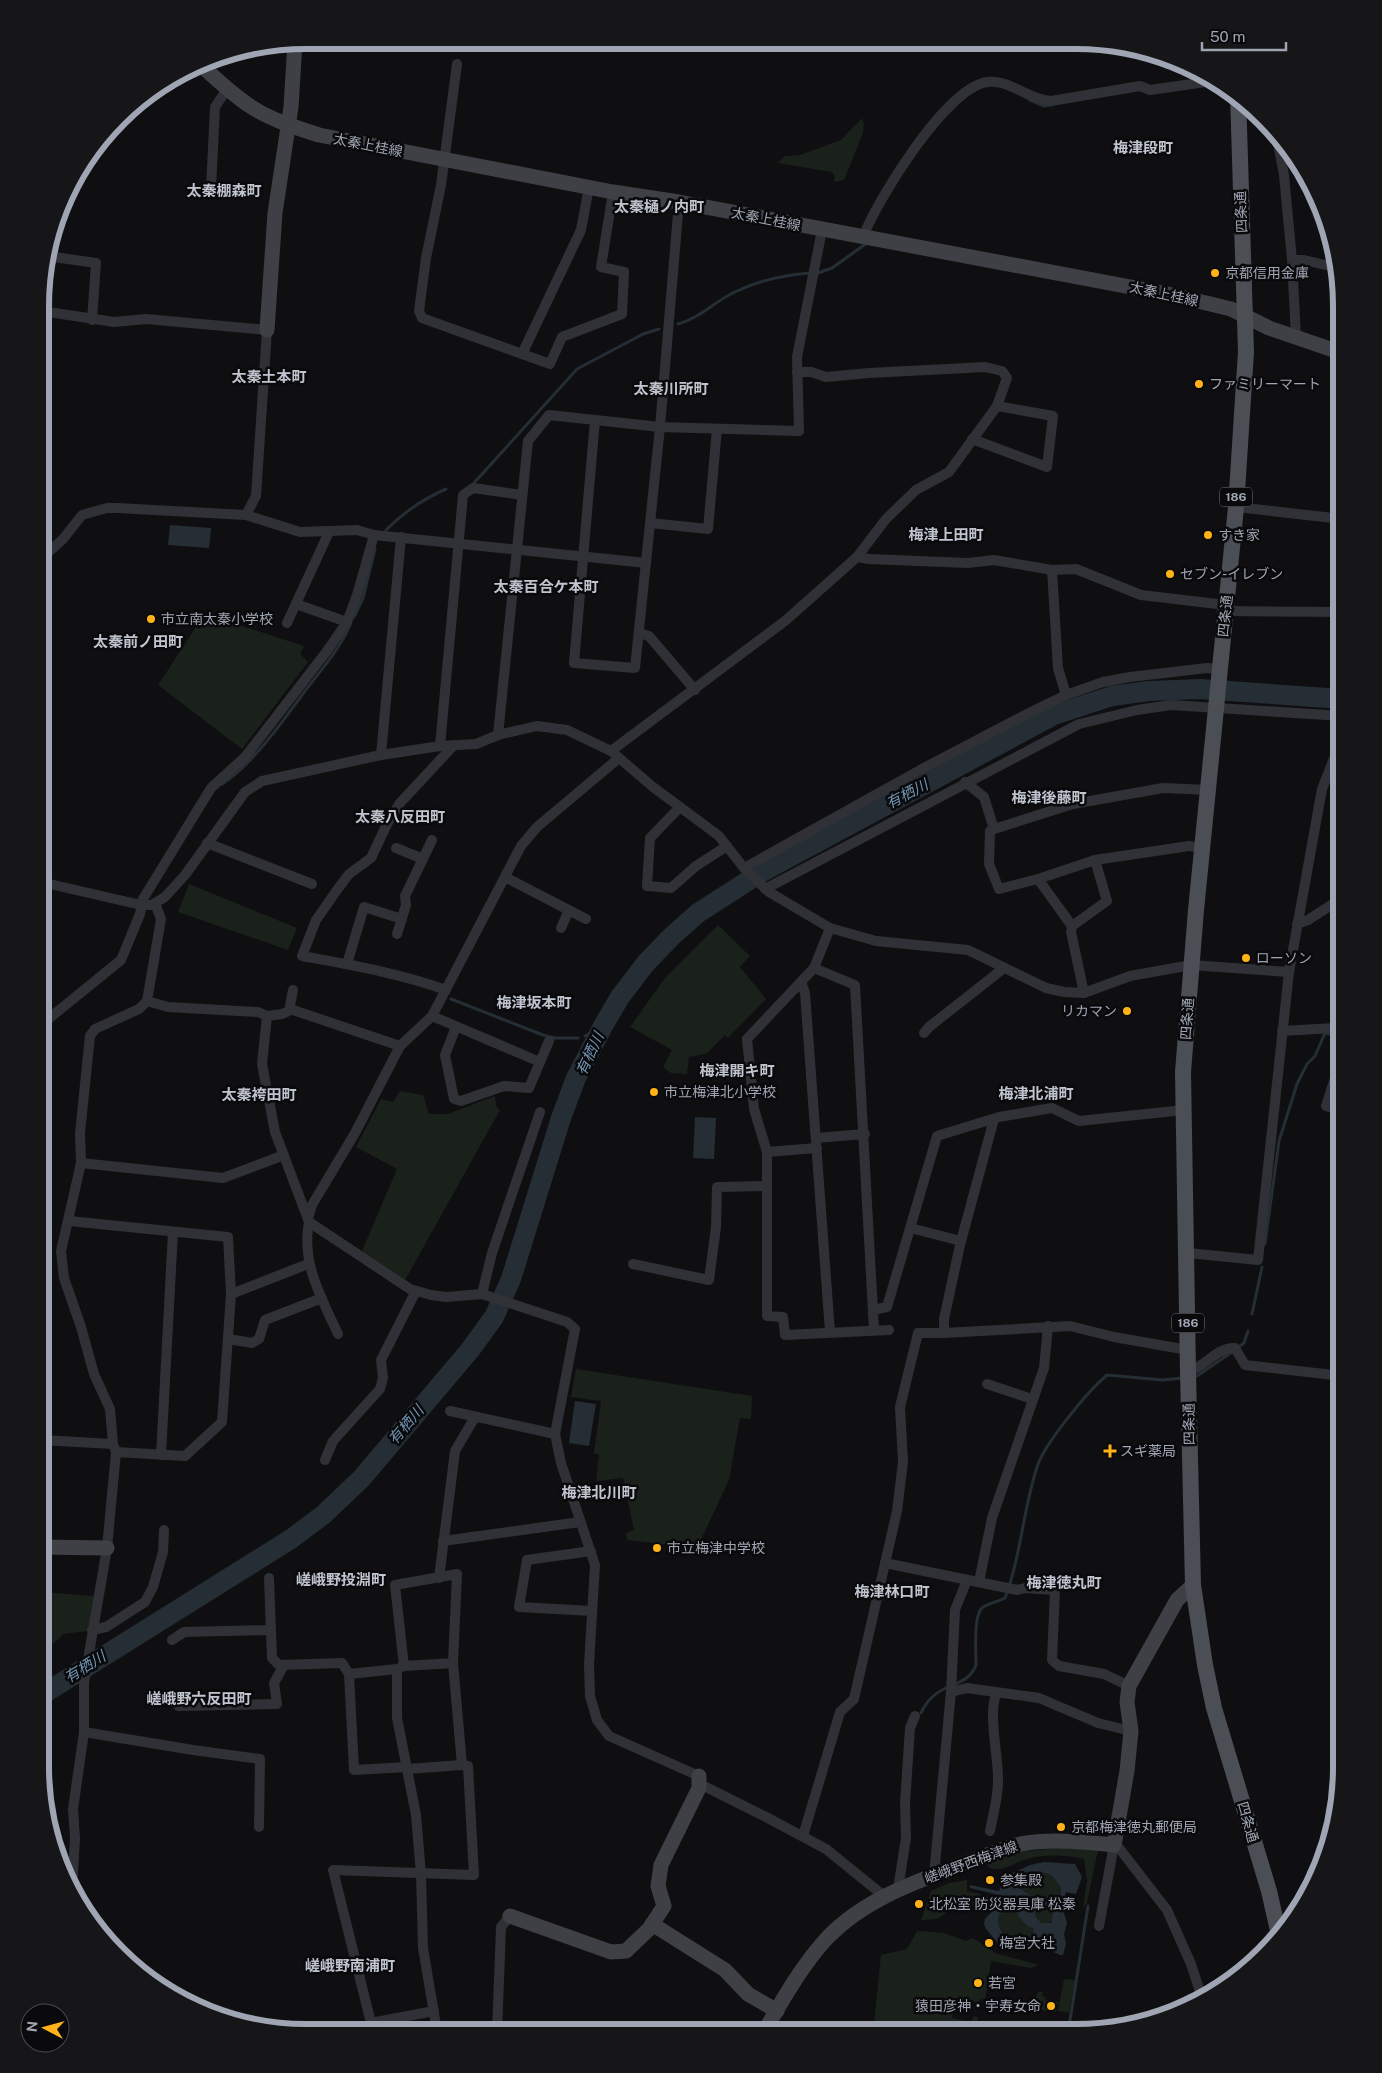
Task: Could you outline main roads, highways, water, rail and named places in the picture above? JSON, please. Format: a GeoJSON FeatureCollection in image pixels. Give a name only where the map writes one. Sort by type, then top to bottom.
{"type":"FeatureCollection","features":[{"type":"Feature","properties":{"kind":"main road"},"geometry":{"type":"LineString","coordinates":[[267,330],[275,213],[290,107],[294,49]]}},
{"type":"Feature","properties":{"kind":"main road","name":"太秦上桂線"},"geometry":{"type":"LineString","coordinates":[[205,69],[227,89],[254,109],[287,124],[319,135],[612,192],[679,202],[1173,295],[1231,310],[1270,328],[1333,350]]}},
{"type":"Feature","properties":{"kind":"main road","name":"四条通"},"geometry":{"type":"LineString","coordinates":[[1238,107],[1246,352],[1236,507],[1191,965],[1184,1072],[1188,1253],[1188,1372],[1193,1585],[1205,1665],[1214,1708],[1269,1891],[1277,1927]]}},
{"type":"Feature","properties":{"kind":"main road"},"geometry":{"type":"LineString","coordinates":[[49,1547],[107,1548]]}},
{"type":"Feature","properties":{"kind":"main road","name":"嵯峨野西梅津線"},"geometry":{"type":"LineString","coordinates":[[769,2024],[806,1965],[828,1937],[860,1911],[884,1896],[934,1875],[1023,1844],[1056,1842],[1114,1845],[1127,1771],[1131,1731],[1127,1702],[1129,1686],[1177,1600],[1193,1585]]}},
{"type":"Feature","properties":{"kind":"main road"},"geometry":{"type":"LineString","coordinates":[[510,1916],[612,1952],[626,1951],[652,1924],[664,1906],[658,1886],[661,1865],[699,1780]]}},
{"type":"Feature","properties":{"kind":"main road"},"geometry":{"type":"LineString","coordinates":[[652,1924],[725,1970],[748,1994],[777,2010]]}},
{"type":"Feature","properties":{"kind":"waterway"},"geometry":{"type":"LineString","coordinates":[[1030,100],[1044,106],[1052,105]]}},
{"type":"Feature","properties":{"kind":"waterway"},"geometry":{"type":"LineString","coordinates":[[818,273],[832,268],[867,243]]}},
{"type":"Feature","properties":{"kind":"waterway"},"geometry":{"type":"LineString","coordinates":[[678,324],[693,318],[744,288],[771,279],[810,273]]}},
{"type":"Feature","properties":{"kind":"waterway"},"geometry":{"type":"LineString","coordinates":[[474,483],[577,369],[643,334],[659,329]]}},
{"type":"Feature","properties":{"kind":"waterway"},"geometry":{"type":"LineString","coordinates":[[386,530],[414,506],[446,489]]}},
{"type":"Feature","properties":{"kind":"waterway"},"geometry":{"type":"LineString","coordinates":[[354,617],[363,598],[375,549]]}},
{"type":"Feature","properties":{"kind":"waterway"},"geometry":{"type":"LineString","coordinates":[[222,784],[245,766],[277,729],[330,659],[350,625]]}},
{"type":"Feature","properties":{"kind":"waterway","name":"有栖川"},"geometry":{"type":"LineString","coordinates":[[49,1690],[291,1539],[323,1515],[361,1479],[470,1350],[494,1317],[511,1279],[561,1118],[576,1078],[603,1026],[620,997],[646,963],[698,913],[762,872],[1054,715],[1112,696],[1149,691],[1200,689],[1333,698]]}},
{"type":"Feature","properties":{"kind":"waterway"},"geometry":{"type":"LineString","coordinates":[[451,999],[543,1035],[555,1038],[578,1038]]}},
{"type":"Feature","properties":{"kind":"waterway"},"geometry":{"type":"LineString","coordinates":[[585,1036],[603,1026]]}},
{"type":"Feature","properties":{"kind":"waterway"},"geometry":{"type":"LineString","coordinates":[[1265,1244],[1279,1141],[1297,1084],[1307,1064],[1315,1056],[1325,1033],[1333,1035]]}},
{"type":"Feature","properties":{"kind":"waterway"},"geometry":{"type":"LineString","coordinates":[[1252,1314],[1262,1267]]}},
{"type":"Feature","properties":{"kind":"waterway"},"geometry":{"type":"LineString","coordinates":[[1237,1348],[1244,1343],[1248,1331]]}},
{"type":"Feature","properties":{"kind":"waterway"},"geometry":{"type":"LineString","coordinates":[[1193,1376],[1197,1376],[1232,1352]]}},
{"type":"Feature","properties":{"kind":"waterway"},"geometry":{"type":"LineString","coordinates":[[954,1685],[970,1675],[976,1665],[976,1625],[980,1611],[983,1607],[1005,1598],[1015,1566],[1028,1500],[1037,1467],[1057,1432],[1078,1405],[1107,1375],[1163,1380],[1182,1378]]}},
{"type":"Feature","properties":{"kind":"waterway"},"geometry":{"type":"LineString","coordinates":[[921,1713],[932,1697],[948,1687]]}},
{"type":"Feature","properties":{"kind":"waterway"},"geometry":{"type":"LineString","coordinates":[[1069,2024],[1088,1906]]}},
{"type":"Feature","properties":{"kind":"place","name":"京都信用金庫"},"geometry":{"type":"Point","coordinates":[1215,273]}},
{"type":"Feature","properties":{"kind":"place","name":"ファミリーマート"},"geometry":{"type":"Point","coordinates":[1199,384]}},
{"type":"Feature","properties":{"kind":"place","name":"すき家"},"geometry":{"type":"Point","coordinates":[1208,535]}},
{"type":"Feature","properties":{"kind":"place","name":"セブン-イレブン"},"geometry":{"type":"Point","coordinates":[1170,574]}},
{"type":"Feature","properties":{"kind":"place","name":"市立南太秦小学校"},"geometry":{"type":"Point","coordinates":[151,619]}},
{"type":"Feature","properties":{"kind":"place","name":"ローソン"},"geometry":{"type":"Point","coordinates":[1246,958]}},
{"type":"Feature","properties":{"kind":"place","name":"リカマン"},"geometry":{"type":"Point","coordinates":[1127,1011]}},
{"type":"Feature","properties":{"kind":"place","name":"市立梅津北小学校"},"geometry":{"type":"Point","coordinates":[654,1092]}},
{"type":"Feature","properties":{"kind":"place","name":"スギ薬局"},"geometry":{"type":"Point","coordinates":[1110,1451]}},
{"type":"Feature","properties":{"kind":"place","name":"市立梅津中学校"},"geometry":{"type":"Point","coordinates":[657,1548]}},
{"type":"Feature","properties":{"kind":"place","name":"京都梅津徳丸郵便局"},"geometry":{"type":"Point","coordinates":[1061,1827]}},
{"type":"Feature","properties":{"kind":"place","name":"参集殿"},"geometry":{"type":"Point","coordinates":[990,1880]}},
{"type":"Feature","properties":{"kind":"place","name":"北松室 防災器具庫 松秦"},"geometry":{"type":"Point","coordinates":[919,1904]}},
{"type":"Feature","properties":{"kind":"place","name":"梅宮大社"},"geometry":{"type":"Point","coordinates":[989,1943]}},
{"type":"Feature","properties":{"kind":"place","name":"若宮"},"geometry":{"type":"Point","coordinates":[978,1983]}},
{"type":"Feature","properties":{"kind":"place","name":"猿田彦神・宇寿女命"},"geometry":{"type":"Point","coordinates":[1051,2006]}},
{"type":"Feature","properties":{"kind":"district","name":"梅津段町"},"geometry":{"type":"Point","coordinates":[1143,148]}},
{"type":"Feature","properties":{"kind":"district","name":"太秦棚森町"},"geometry":{"type":"Point","coordinates":[224,191]}},
{"type":"Feature","properties":{"kind":"district","name":"太秦樋ノ内町"},"geometry":{"type":"Point","coordinates":[659,207]}},
{"type":"Feature","properties":{"kind":"district","name":"太秦土本町"},"geometry":{"type":"Point","coordinates":[269,377]}},
{"type":"Feature","properties":{"kind":"district","name":"太秦川所町"},"geometry":{"type":"Point","coordinates":[671,389]}},
{"type":"Feature","properties":{"kind":"district","name":"梅津上田町"},"geometry":{"type":"Point","coordinates":[946,535]}},
{"type":"Feature","properties":{"kind":"district","name":"太秦百合ケ本町"},"geometry":{"type":"Point","coordinates":[546,587]}},
{"type":"Feature","properties":{"kind":"district","name":"太秦前ノ田町"},"geometry":{"type":"Point","coordinates":[138,642]}},
{"type":"Feature","properties":{"kind":"district","name":"梅津後藤町"},"geometry":{"type":"Point","coordinates":[1049,798]}},
{"type":"Feature","properties":{"kind":"district","name":"太秦八反田町"},"geometry":{"type":"Point","coordinates":[400,817]}},
{"type":"Feature","properties":{"kind":"district","name":"梅津坂本町"},"geometry":{"type":"Point","coordinates":[534,1003]}},
{"type":"Feature","properties":{"kind":"district","name":"梅津開キ町"},"geometry":{"type":"Point","coordinates":[737,1071]}},
{"type":"Feature","properties":{"kind":"district","name":"梅津北浦町"},"geometry":{"type":"Point","coordinates":[1036,1094]}},
{"type":"Feature","properties":{"kind":"district","name":"太秦袴田町"},"geometry":{"type":"Point","coordinates":[259,1095]}},
{"type":"Feature","properties":{"kind":"district","name":"梅津北川町"},"geometry":{"type":"Point","coordinates":[599,1493]}},
{"type":"Feature","properties":{"kind":"district","name":"嵯峨野投淵町"},"geometry":{"type":"Point","coordinates":[341,1580]}},
{"type":"Feature","properties":{"kind":"district","name":"梅津徳丸町"},"geometry":{"type":"Point","coordinates":[1064,1583]}},
{"type":"Feature","properties":{"kind":"district","name":"梅津林口町"},"geometry":{"type":"Point","coordinates":[892,1592]}},
{"type":"Feature","properties":{"kind":"district","name":"嵯峨野六反田町"},"geometry":{"type":"Point","coordinates":[199,1699]}},
{"type":"Feature","properties":{"kind":"district","name":"嵯峨野南浦町"},"geometry":{"type":"Point","coordinates":[350,1966]}}]}
